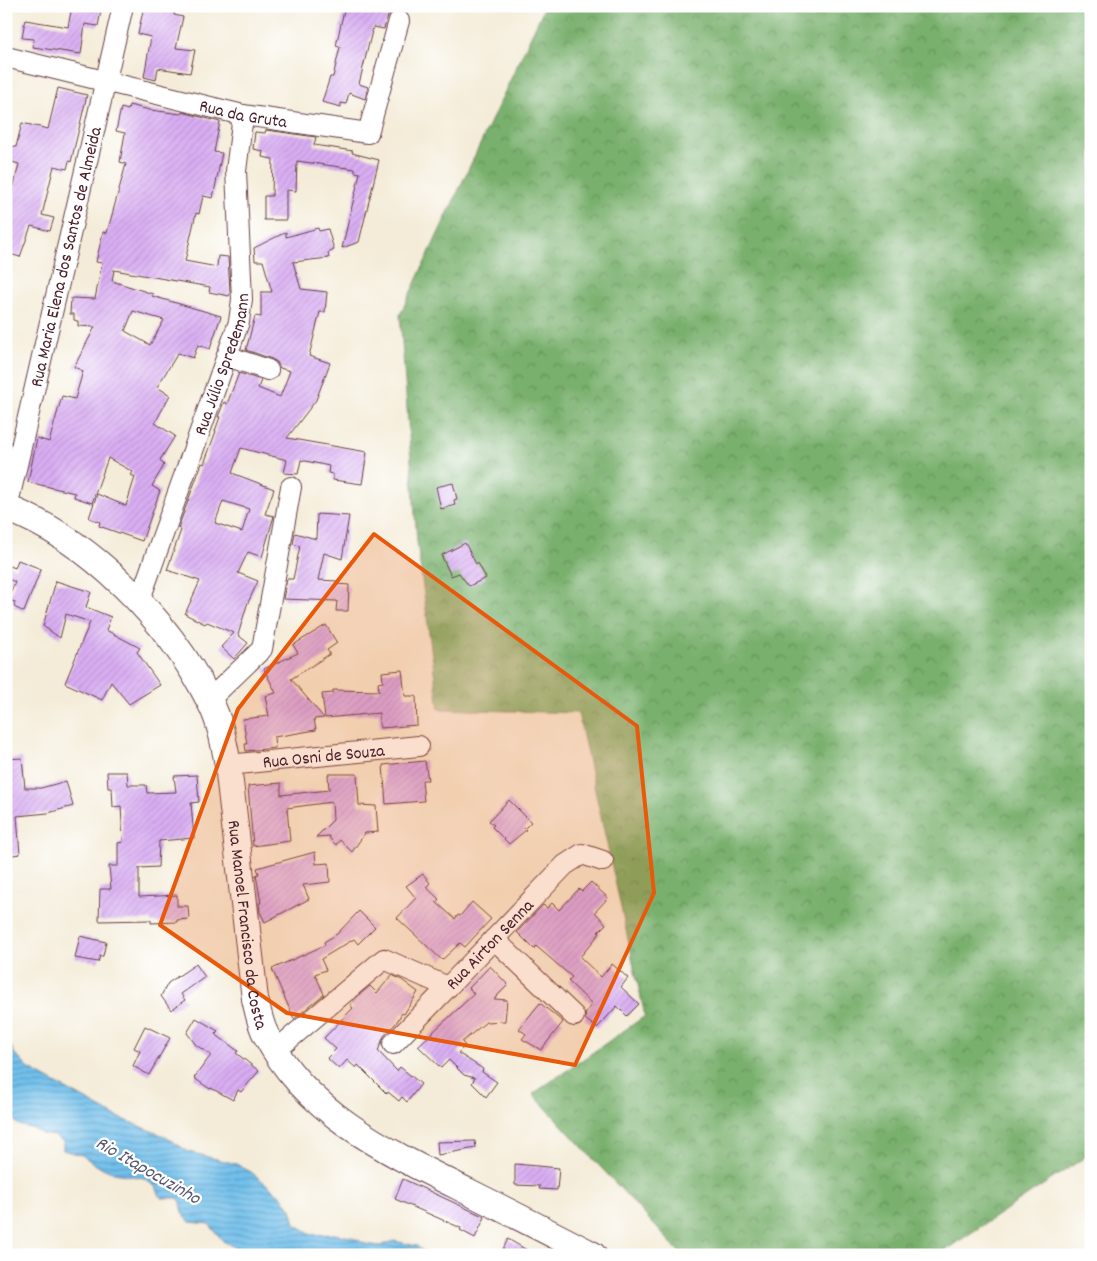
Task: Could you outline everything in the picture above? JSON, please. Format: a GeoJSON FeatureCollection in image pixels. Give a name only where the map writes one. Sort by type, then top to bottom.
{"type":"FeatureCollection","features":[{"type":"Feature","properties":{"kind":"main road","name":"Rua Manoel Francisco da Costa"},"geometry":{"type":"LineString","coordinates":[[7,508],[56,531],[81,548],[121,582],[171,640],[188,664],[209,700],[221,731],[228,765],[255,999],[265,1034],[284,1064],[320,1102],[365,1137],[438,1177],[593,1255]]}},
{"type":"Feature","properties":{"kind":"street","name":"Rua Maria Elena dos Santos de Almeida"},"geometry":{"type":"LineString","coordinates":[[7,508],[123,6]]}},
{"type":"Feature","properties":{"kind":"street","name":"Rua da Gruta"},"geometry":{"type":"LineString","coordinates":[[6,57],[243,115],[368,133],[399,21]]}},
{"type":"Feature","properties":{"kind":"street","name":"Rua Júlio Spredemann"},"geometry":{"type":"LineString","coordinates":[[139,602],[239,322],[242,298],[236,171],[243,115]]}},
{"type":"Feature","properties":{"kind":"street"},"geometry":{"type":"LineString","coordinates":[[227,356],[268,370]]}},
{"type":"Feature","properties":{"kind":"street"},"geometry":{"type":"LineString","coordinates":[[209,700],[262,649],[291,487]]}},
{"type":"Feature","properties":{"kind":"street","name":"Rua Osni de Souza"},"geometry":{"type":"LineString","coordinates":[[228,765],[419,746]]}},
{"type":"Feature","properties":{"kind":"street","name":"Rua Airton Senna"},"geometry":{"type":"LineString","coordinates":[[275,1051],[384,959],[448,987],[565,865],[582,854],[603,861]]}},
{"type":"Feature","properties":{"kind":"street"},"geometry":{"type":"LineString","coordinates":[[494,938],[574,1016]]}},
{"type":"Feature","properties":{"kind":"street"},"geometry":{"type":"LineString","coordinates":[[393,1044],[448,987]]}},
{"type":"Feature","properties":{"kind":"highlighted area"},"geometry":{"type":"Polygon","coordinates":[[[374,534],[637,726],[654,893],[575,1065],[287,1013],[160,925],[238,709],[374,534]]]}},
{"type":"Feature","properties":{"kind":"green space"},"geometry":{"type":"Polygon","coordinates":[[[545,6],[1091,6],[1091,1153],[938,1255],[682,1255],[533,1094],[645,1016],[578,713],[439,709],[417,541],[400,315],[545,6]]]}},
{"type":"Feature","properties":{"kind":"water","name":"Rio Itapocuzinho"},"geometry":{"type":"Polygon","coordinates":[[[6,1036],[14,1053],[28,1068],[115,1116],[164,1136],[189,1152],[236,1164],[251,1172],[281,1196],[291,1209],[295,1224],[313,1235],[334,1234],[351,1237],[366,1244],[380,1246],[394,1241],[417,1246],[427,1255],[249,1255],[223,1241],[209,1224],[190,1222],[183,1214],[181,1202],[178,1198],[161,1198],[156,1187],[144,1178],[114,1173],[96,1165],[82,1155],[63,1150],[63,1141],[55,1136],[42,1134],[34,1129],[19,1125],[8,1116],[6,1114],[6,1036]]]}},
{"type":"Feature","properties":{"kind":"building"},"geometry":{"type":"Polygon","coordinates":[[[72,6],[102,6],[98,26],[85,24],[81,54],[33,47],[34,39],[22,38],[25,20],[68,27],[72,6]]]}},
{"type":"Feature","properties":{"kind":"building"},"geometry":{"type":"Polygon","coordinates":[[[144,6],[176,6],[174,15],[183,17],[176,48],[195,50],[190,73],[158,68],[156,80],[144,77],[151,37],[138,34],[144,6]]]}},
{"type":"Feature","properties":{"kind":"building"},"geometry":{"type":"Polygon","coordinates":[[[345,6],[391,6],[384,29],[373,27],[359,84],[368,87],[365,99],[349,93],[346,104],[341,103],[341,107],[322,102],[330,77],[333,77],[340,47],[336,46],[345,6]]]}},
{"type":"Feature","properties":{"kind":"building"},"geometry":{"type":"Polygon","coordinates":[[[58,88],[87,95],[71,162],[69,161],[67,169],[54,166],[42,215],[54,218],[50,231],[31,226],[20,257],[6,253],[6,206],[9,206],[19,164],[8,161],[11,146],[16,147],[22,123],[48,129],[58,88]]]}},
{"type":"Feature","properties":{"kind":"building"},"geometry":{"type":"Polygon","coordinates":[[[129,105],[150,110],[181,114],[182,112],[220,122],[214,152],[222,153],[213,198],[203,196],[199,214],[196,213],[185,261],[217,267],[218,256],[228,257],[230,292],[229,296],[209,292],[210,287],[114,270],[112,281],[153,294],[152,296],[221,316],[210,349],[198,345],[193,358],[178,353],[157,387],[170,395],[155,423],[175,436],[160,460],[164,465],[152,486],[160,491],[142,541],[99,526],[100,522],[89,518],[97,494],[126,506],[135,477],[131,475],[133,472],[108,458],[92,503],[74,497],[75,493],[28,482],[37,438],[49,442],[62,396],[75,399],[83,371],[74,367],[95,327],[78,326],[78,321],[74,320],[74,314],[70,314],[71,298],[95,299],[102,263],[96,262],[103,232],[107,233],[126,164],[120,162],[125,133],[116,131],[121,108],[128,110],[129,105]],[[133,311],[125,331],[150,345],[164,320],[133,311]]]}},
{"type":"Feature","properties":{"kind":"building"},"geometry":{"type":"Polygon","coordinates":[[[266,130],[316,137],[314,145],[353,151],[352,153],[379,160],[359,242],[342,248],[360,173],[355,172],[355,169],[297,161],[296,191],[286,190],[286,220],[264,220],[264,196],[272,196],[273,159],[262,157],[263,151],[253,149],[255,132],[265,133],[266,130]]]}},
{"type":"Feature","properties":{"kind":"building"},"geometry":{"type":"Polygon","coordinates":[[[318,228],[319,231],[328,229],[334,250],[328,253],[329,258],[293,262],[301,289],[327,292],[325,312],[320,312],[309,356],[330,363],[316,400],[287,438],[367,452],[362,484],[333,480],[333,474],[328,473],[329,466],[301,460],[298,474],[284,473],[287,460],[241,448],[232,473],[274,489],[265,514],[274,516],[262,557],[248,552],[238,573],[258,581],[247,605],[238,635],[248,643],[234,659],[221,647],[234,633],[207,622],[205,624],[185,614],[200,581],[167,570],[181,530],[178,528],[216,431],[220,417],[218,417],[224,402],[227,404],[239,373],[261,380],[258,388],[280,397],[290,371],[280,368],[277,362],[272,359],[246,350],[255,316],[261,317],[261,292],[272,292],[263,261],[255,261],[254,248],[286,232],[286,237],[318,228]],[[223,501],[215,523],[242,532],[249,509],[223,501]]]}},
{"type":"Feature","properties":{"kind":"building"},"geometry":{"type":"Polygon","coordinates":[[[453,483],[457,499],[454,500],[455,505],[441,509],[436,487],[453,483]]]}},
{"type":"Feature","properties":{"kind":"building"},"geometry":{"type":"Polygon","coordinates":[[[317,514],[349,516],[342,559],[324,553],[318,580],[337,581],[336,584],[349,585],[348,611],[336,611],[337,601],[283,599],[287,579],[293,579],[300,546],[293,544],[295,533],[316,539],[317,514]]]}},
{"type":"Feature","properties":{"kind":"building"},"geometry":{"type":"Polygon","coordinates":[[[465,543],[486,578],[469,586],[459,573],[451,576],[442,557],[442,555],[465,543]]]}},
{"type":"Feature","properties":{"kind":"building"},"geometry":{"type":"Polygon","coordinates":[[[18,560],[41,569],[24,612],[14,607],[15,602],[8,600],[15,582],[6,578],[10,566],[15,568],[18,560]]]}},
{"type":"Feature","properties":{"kind":"building"},"geometry":{"type":"Polygon","coordinates":[[[56,581],[91,592],[86,607],[111,617],[106,630],[140,648],[137,652],[160,685],[129,704],[111,682],[102,700],[65,683],[90,622],[66,614],[60,638],[43,626],[56,581]]]}},
{"type":"Feature","properties":{"kind":"building"},"geometry":{"type":"Polygon","coordinates":[[[326,625],[337,643],[327,650],[330,654],[291,679],[324,718],[314,719],[316,730],[274,737],[275,748],[246,751],[245,744],[247,744],[243,719],[269,716],[265,696],[276,693],[264,669],[298,653],[293,645],[326,625]]]}},
{"type":"Feature","properties":{"kind":"building"},"geometry":{"type":"Polygon","coordinates":[[[402,670],[405,696],[416,696],[417,725],[380,728],[379,713],[325,718],[322,694],[333,693],[333,690],[379,691],[378,683],[383,682],[382,672],[402,670]]]}},
{"type":"Feature","properties":{"kind":"building"},"geometry":{"type":"Polygon","coordinates":[[[22,758],[25,788],[41,788],[66,781],[73,806],[48,813],[17,816],[20,854],[6,856],[6,759],[22,758]]]}},
{"type":"Feature","properties":{"kind":"building"},"geometry":{"type":"Polygon","coordinates":[[[425,761],[428,780],[422,780],[424,801],[386,804],[383,765],[425,761]]]}},
{"type":"Feature","properties":{"kind":"building"},"geometry":{"type":"Polygon","coordinates":[[[107,772],[127,772],[128,785],[146,785],[147,793],[176,792],[174,776],[197,775],[199,802],[191,803],[194,838],[159,841],[158,867],[139,868],[139,897],[177,895],[177,906],[188,906],[189,919],[177,920],[177,922],[151,923],[151,920],[99,921],[100,889],[111,889],[109,866],[118,866],[118,843],[123,842],[121,806],[113,807],[112,788],[108,788],[107,772]]]}},
{"type":"Feature","properties":{"kind":"building"},"geometry":{"type":"Polygon","coordinates":[[[328,774],[357,774],[359,805],[376,806],[378,832],[365,833],[352,852],[340,840],[336,845],[329,836],[316,837],[333,820],[332,802],[287,808],[290,841],[253,846],[248,786],[281,783],[281,795],[329,790],[328,774]]]}},
{"type":"Feature","properties":{"kind":"building"},"geometry":{"type":"Polygon","coordinates":[[[509,800],[531,822],[524,829],[526,830],[509,844],[492,827],[494,825],[489,821],[509,800]]]}},
{"type":"Feature","properties":{"kind":"building"},"geometry":{"type":"Polygon","coordinates":[[[315,852],[316,864],[329,863],[330,882],[303,885],[309,899],[265,922],[260,912],[259,903],[261,903],[256,875],[259,874],[257,868],[315,852]]]}},
{"type":"Feature","properties":{"kind":"building"},"geometry":{"type":"Polygon","coordinates":[[[423,874],[430,883],[426,887],[439,899],[436,902],[455,919],[472,902],[491,919],[465,947],[460,943],[442,960],[397,918],[416,898],[406,886],[423,874]]]}},
{"type":"Feature","properties":{"kind":"building"},"geometry":{"type":"Polygon","coordinates":[[[591,882],[608,898],[595,912],[606,924],[580,957],[601,977],[612,964],[628,978],[621,987],[639,1004],[627,1016],[617,1006],[597,1028],[585,1019],[586,1012],[592,1004],[568,981],[572,977],[536,946],[534,949],[517,932],[543,905],[547,908],[552,903],[559,910],[579,889],[582,891],[591,882]]]}},
{"type":"Feature","properties":{"kind":"building"},"geometry":{"type":"Polygon","coordinates":[[[359,911],[375,927],[358,944],[354,939],[321,959],[326,970],[315,974],[324,994],[294,1019],[272,969],[325,945],[324,942],[337,934],[359,911]]]}},
{"type":"Feature","properties":{"kind":"building"},"geometry":{"type":"Polygon","coordinates":[[[80,936],[106,942],[103,956],[100,956],[98,962],[75,958],[80,936]]]}},
{"type":"Feature","properties":{"kind":"building"},"geometry":{"type":"Polygon","coordinates":[[[196,964],[205,977],[181,994],[185,1000],[171,1010],[161,996],[168,983],[196,964]]]}},
{"type":"Feature","properties":{"kind":"building"},"geometry":{"type":"Polygon","coordinates":[[[490,966],[508,985],[494,999],[507,1000],[505,1021],[486,1022],[462,1042],[465,1046],[458,1053],[483,1069],[482,1072],[497,1082],[486,1097],[472,1083],[475,1078],[464,1075],[449,1060],[441,1068],[418,1046],[474,994],[469,988],[490,966]]]}},
{"type":"Feature","properties":{"kind":"building"},"geometry":{"type":"Polygon","coordinates":[[[392,975],[418,992],[404,1014],[402,1013],[384,1036],[378,1051],[397,1071],[400,1067],[421,1084],[407,1102],[402,1097],[399,1101],[388,1092],[387,1094],[358,1065],[356,1068],[347,1060],[339,1069],[327,1058],[336,1049],[324,1038],[353,1008],[350,1005],[358,996],[370,986],[377,993],[392,975]]]}},
{"type":"Feature","properties":{"kind":"building"},"geometry":{"type":"Polygon","coordinates":[[[540,1003],[563,1022],[541,1050],[522,1039],[526,1034],[519,1029],[540,1003]]]}},
{"type":"Feature","properties":{"kind":"building"},"geometry":{"type":"Polygon","coordinates":[[[196,1018],[218,1031],[215,1034],[238,1051],[236,1053],[259,1071],[241,1092],[238,1090],[233,1100],[210,1089],[194,1078],[211,1055],[196,1045],[187,1033],[196,1018]]]}},
{"type":"Feature","properties":{"kind":"building"},"geometry":{"type":"Polygon","coordinates":[[[145,1026],[170,1038],[149,1075],[133,1066],[140,1051],[134,1048],[145,1026]]]}},
{"type":"Feature","properties":{"kind":"building"},"geometry":{"type":"Polygon","coordinates":[[[475,1141],[476,1148],[438,1155],[437,1142],[475,1141]]]}},
{"type":"Feature","properties":{"kind":"building"},"geometry":{"type":"Polygon","coordinates":[[[515,1164],[559,1168],[557,1190],[539,1189],[540,1186],[515,1185],[515,1164]]]}},
{"type":"Feature","properties":{"kind":"building"},"geometry":{"type":"Polygon","coordinates":[[[403,1179],[485,1217],[475,1238],[460,1230],[461,1228],[395,1199],[403,1179]]]}},
{"type":"Feature","properties":{"kind":"building"},"geometry":{"type":"Polygon","coordinates":[[[508,1239],[535,1255],[500,1255],[508,1239]]]}}]}
